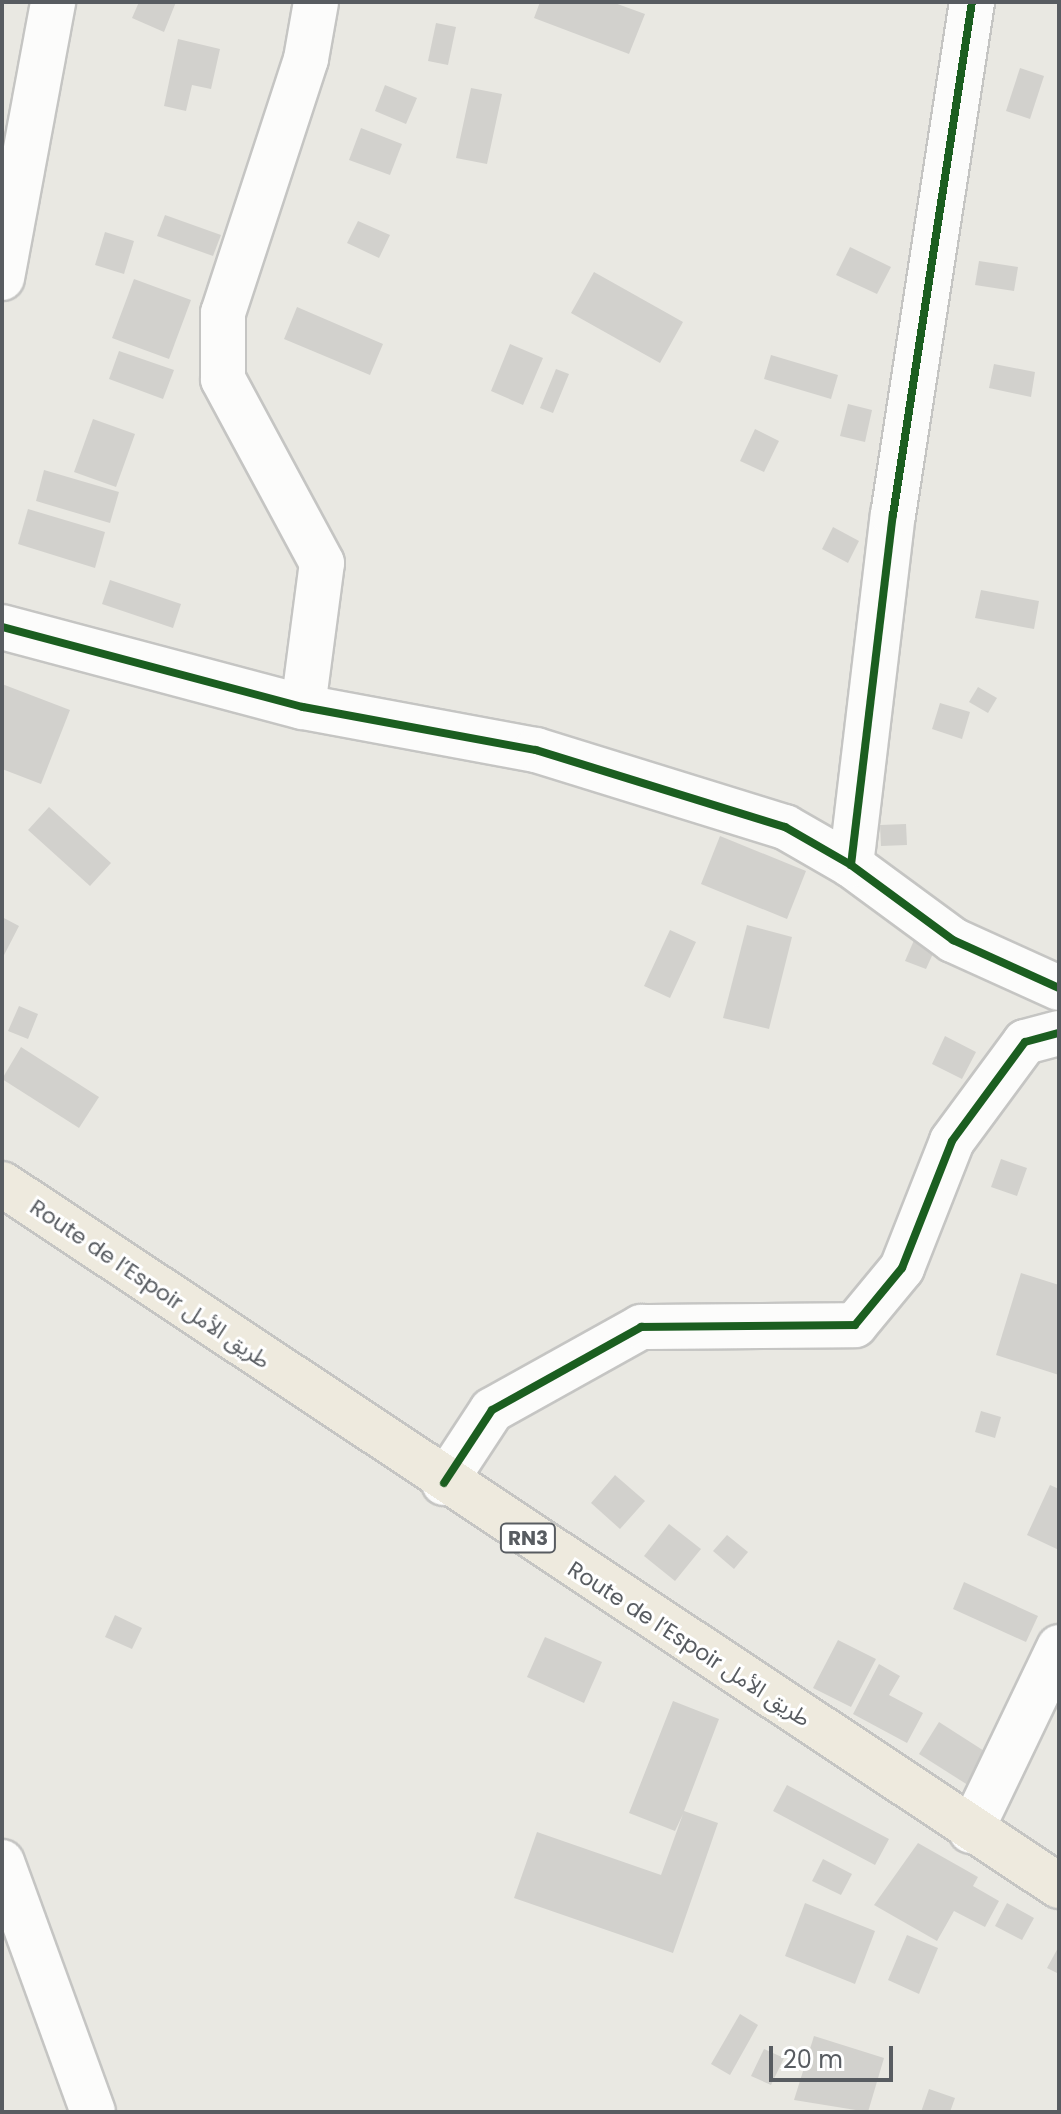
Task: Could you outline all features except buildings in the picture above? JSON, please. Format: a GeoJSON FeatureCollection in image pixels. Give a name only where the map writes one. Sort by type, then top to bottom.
{"type":"FeatureCollection","features":[{"type":"Feature","properties":{"kind":"highway","name":"Route de l’Espoir طريق الأمل"},"geometry":{"type":"LineString","coordinates":[[2,1184],[444,1483],[1059,1886]]}},
{"type":"Feature","properties":{"kind":"street"},"geometry":{"type":"LineString","coordinates":[[2,278],[53,2]]}},
{"type":"Feature","properties":{"kind":"street"},"geometry":{"type":"LineString","coordinates":[[303,707],[322,563],[223,379],[223,313],[306,59],[316,2]]}},
{"type":"Feature","properties":{"kind":"street"},"geometry":{"type":"LineString","coordinates":[[851,865],[893,515],[972,2]]}},
{"type":"Feature","properties":{"kind":"street"},"geometry":{"type":"LineString","coordinates":[[2,627],[303,707],[536,750],[785,827],[851,865],[953,940],[1059,988]]}},
{"type":"Feature","properties":{"kind":"street"},"geometry":{"type":"LineString","coordinates":[[444,1483],[492,1410],[641,1327],[855,1325],[902,1268],[952,1141],[1025,1042],[1059,1033]]}},
{"type":"Feature","properties":{"kind":"street"},"geometry":{"type":"LineString","coordinates":[[971,1831],[1059,1647]]}},
{"type":"Feature","properties":{"kind":"street"},"geometry":{"type":"LineString","coordinates":[[2,1862],[93,2112]]}},
{"type":"Feature","properties":{"kind":"cycle path"},"geometry":{"type":"LineString","coordinates":[[851,865],[893,515],[972,2]]}},
{"type":"Feature","properties":{"kind":"cycle path"},"geometry":{"type":"LineString","coordinates":[[2,627],[303,707],[536,750],[785,827],[851,865],[953,940],[1059,988]]}},
{"type":"Feature","properties":{"kind":"cycle path"},"geometry":{"type":"LineString","coordinates":[[444,1483],[492,1410],[641,1327],[855,1325],[902,1268],[952,1141],[1025,1042],[1059,1033]]}}]}
